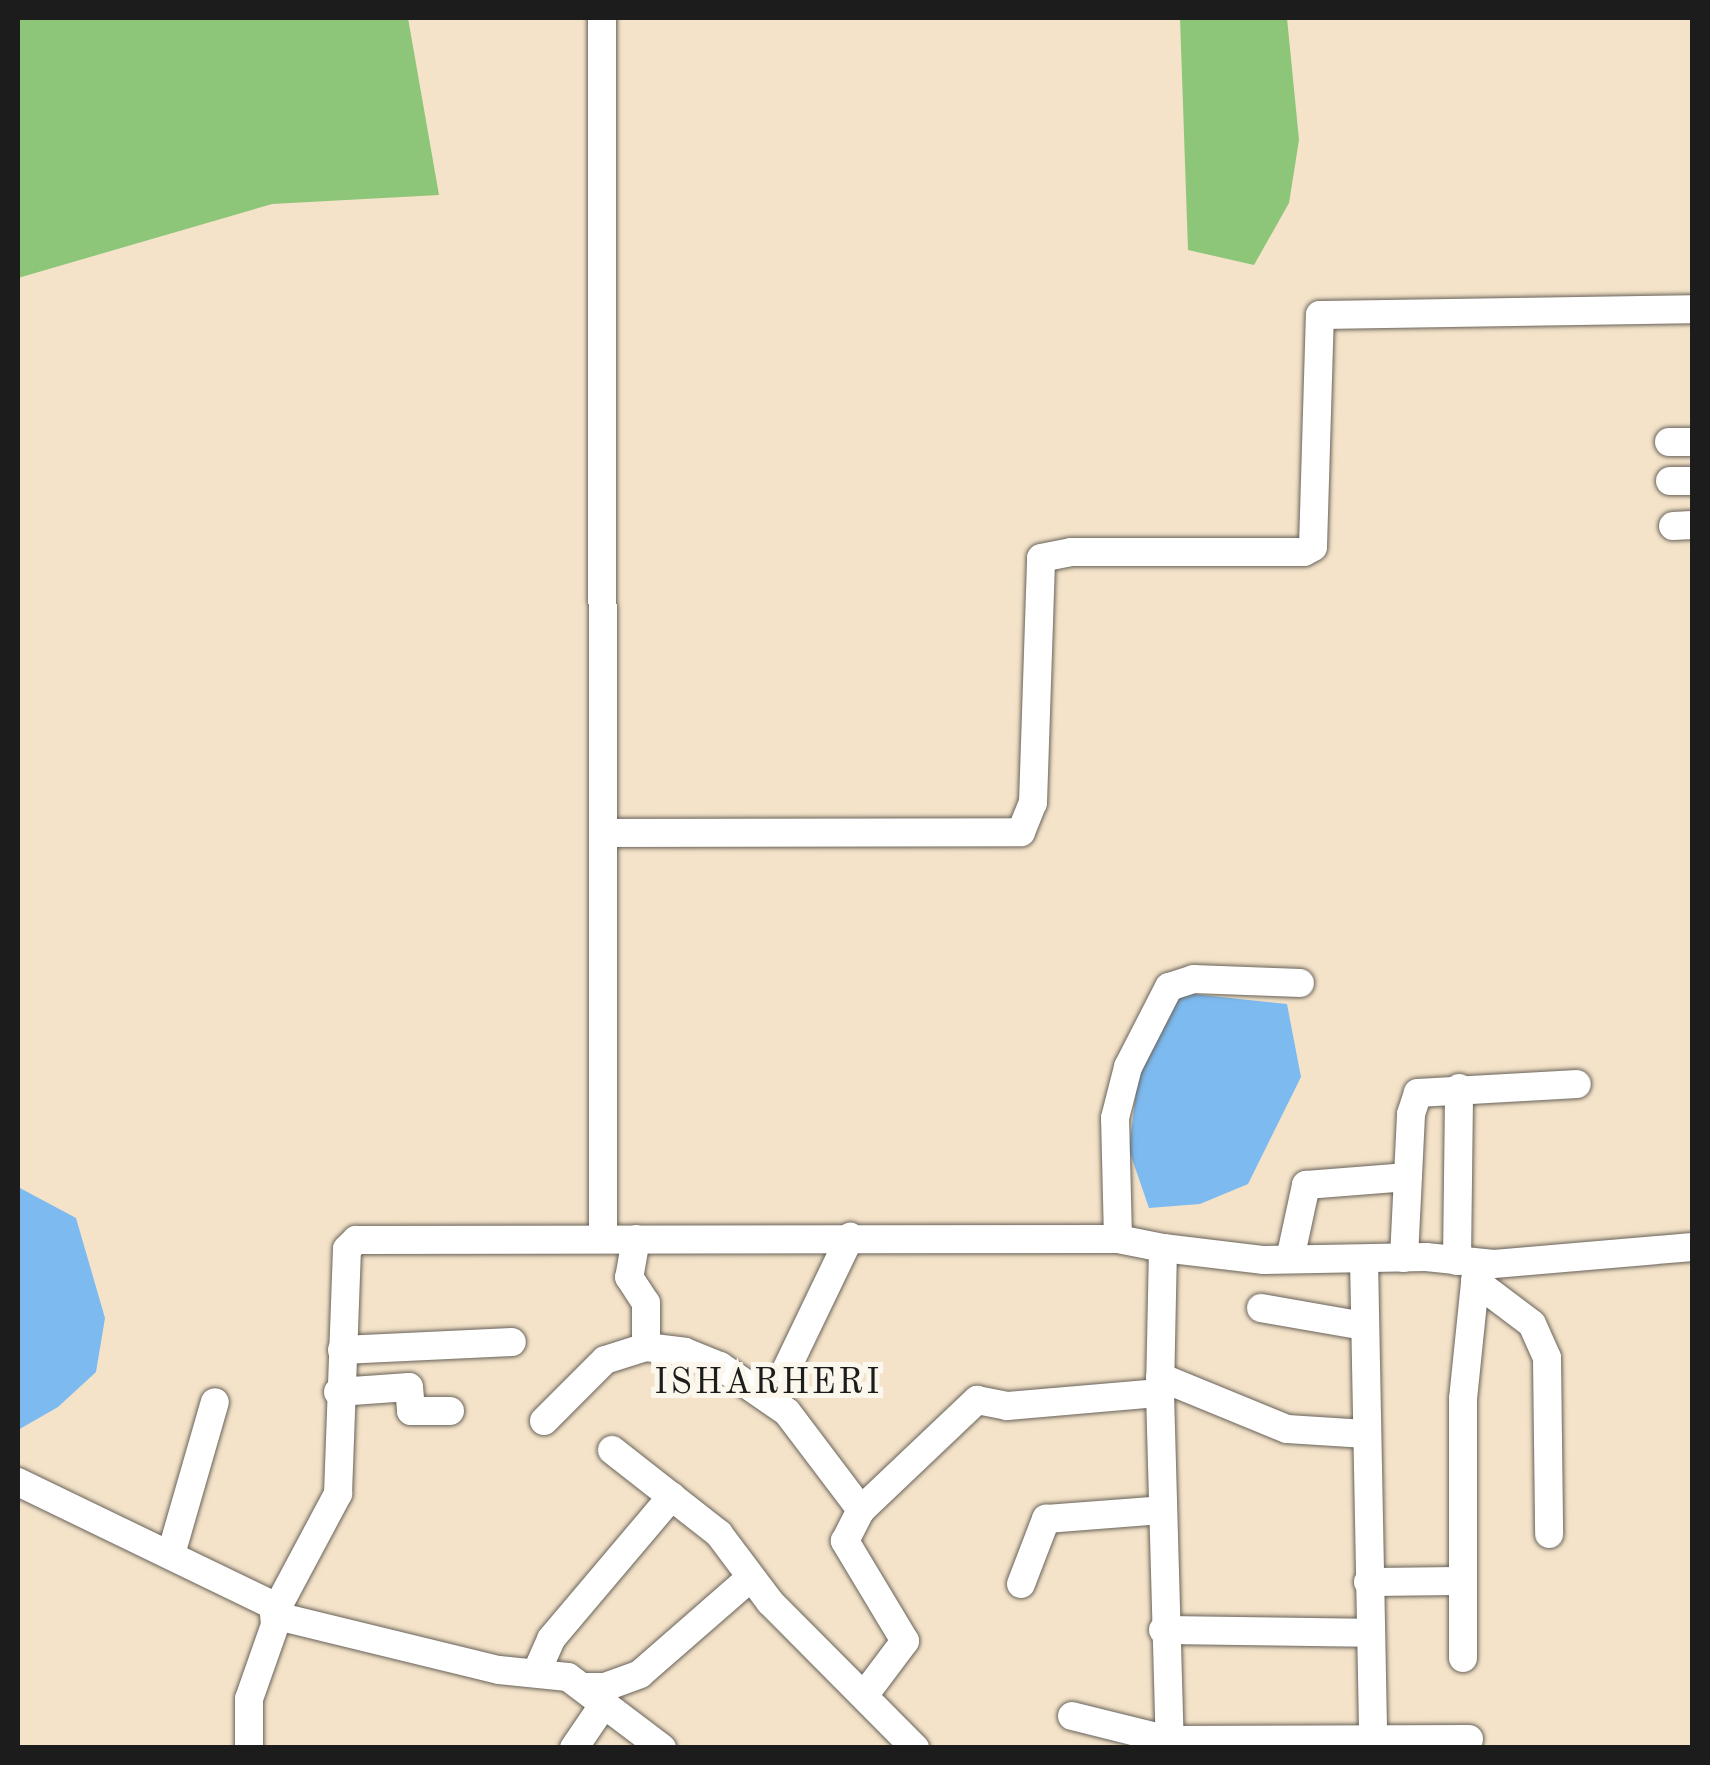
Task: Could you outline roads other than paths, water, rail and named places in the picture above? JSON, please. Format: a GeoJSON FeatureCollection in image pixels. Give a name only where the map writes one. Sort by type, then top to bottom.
{"type":"FeatureCollection","features":[{"type":"Feature","properties":{"kind":"street"},"geometry":{"type":"LineString","coordinates":[[602,18],[603,1239]]}},
{"type":"Feature","properties":{"kind":"street"},"geometry":{"type":"LineString","coordinates":[[604,833],[1021,832],[1032,803],[1041,558],[1313,547],[1320,314],[1692,309]]}},
{"type":"Feature","properties":{"kind":"street"},"geometry":{"type":"LineString","coordinates":[[1118,1239],[1115,1118],[1128,1068],[1170,987],[1194,979],[1300,983]]}},
{"type":"Feature","properties":{"kind":"street"},"geometry":{"type":"LineString","coordinates":[[1404,1258],[1412,1100],[1418,1092],[1576,1084]]}},
{"type":"Feature","properties":{"kind":"street"},"geometry":{"type":"LineString","coordinates":[[1459,1088],[1470,1268],[1463,1399],[1463,1658]]}},
{"type":"Feature","properties":{"kind":"street"},"geometry":{"type":"LineString","coordinates":[[1290,1259],[1306,1185],[1408,1177]]}},
{"type":"Feature","properties":{"kind":"street"},"geometry":{"type":"LineString","coordinates":[[786,1370],[850,1237]]}},
{"type":"Feature","properties":{"kind":"street"},"geometry":{"type":"LineString","coordinates":[[636,1238],[630,1277],[646,1303],[646,1347]]}},
{"type":"Feature","properties":{"kind":"street"},"geometry":{"type":"LineString","coordinates":[[249,1748],[249,1700],[276,1613],[338,1494],[338,1392],[347,1249],[356,1240],[1118,1239],[1164,1248],[1290,1259],[1404,1258],[1470,1268],[1692,1247]]}},
{"type":"Feature","properties":{"kind":"street"},"geometry":{"type":"LineString","coordinates":[[1164,1248],[1160,1385],[1163,1630],[1169,1744]]}},
{"type":"Feature","properties":{"kind":"street"},"geometry":{"type":"LineString","coordinates":[[1364,1259],[1372,1740]]}},
{"type":"Feature","properties":{"kind":"street"},"geometry":{"type":"LineString","coordinates":[[1470,1268],[1532,1324],[1547,1358],[1549,1534]]}},
{"type":"Feature","properties":{"kind":"street"},"geometry":{"type":"LineString","coordinates":[[1261,1308],[1364,1326]]}},
{"type":"Feature","properties":{"kind":"street"},"geometry":{"type":"LineString","coordinates":[[342,1350],[512,1342]]}},
{"type":"Feature","properties":{"kind":"street"},"geometry":{"type":"LineString","coordinates":[[544,1421],[606,1360],[646,1347],[720,1366],[776,1403],[840,1473],[861,1510]]}},
{"type":"Feature","properties":{"kind":"street"},"geometry":{"type":"LineString","coordinates":[[866,1692],[905,1641],[845,1541],[861,1510],[977,1400],[1007,1406],[1160,1385],[1287,1429],[1366,1434]]}},
{"type":"Feature","properties":{"kind":"street"},"geometry":{"type":"LineString","coordinates":[[338,1392],[408,1387],[410,1410],[450,1411]]}},
{"type":"Feature","properties":{"kind":"street"},"geometry":{"type":"LineString","coordinates":[[171,1554],[215,1402]]}},
{"type":"Feature","properties":{"kind":"street"},"geometry":{"type":"LineString","coordinates":[[612,1450],[719,1534],[785,1618],[866,1692],[915,1748]]}},
{"type":"Feature","properties":{"kind":"street"},"geometry":{"type":"LineString","coordinates":[[18,1482],[171,1554],[276,1613],[468,1663],[536,1671],[594,1695],[662,1748]]}},
{"type":"Feature","properties":{"kind":"street"},"geometry":{"type":"LineString","coordinates":[[536,1671],[551,1638],[672,1496]]}},
{"type":"Feature","properties":{"kind":"street"},"geometry":{"type":"LineString","coordinates":[[1021,1584],[1046,1519],[1162,1510]]}},
{"type":"Feature","properties":{"kind":"street"},"geometry":{"type":"LineString","coordinates":[[574,1748],[594,1695],[640,1674],[751,1577]]}},
{"type":"Feature","properties":{"kind":"street"},"geometry":{"type":"LineString","coordinates":[[1368,1582],[1463,1581]]}},
{"type":"Feature","properties":{"kind":"street"},"geometry":{"type":"LineString","coordinates":[[1163,1630],[1369,1634]]}},
{"type":"Feature","properties":{"kind":"street"},"geometry":{"type":"LineString","coordinates":[[1072,1716],[1169,1744],[1469,1739]]}},
{"type":"Feature","properties":{"kind":"water"},"geometry":{"type":"Polygon","coordinates":[[[1184,993],[1287,1004],[1301,1077],[1248,1184],[1200,1204],[1149,1208],[1129,1150],[1138,1075],[1160,1024],[1184,993]]]}},
{"type":"Feature","properties":{"kind":"water"},"geometry":{"type":"Polygon","coordinates":[[[18,1187],[76,1218],[105,1318],[96,1372],[58,1407],[18,1430],[18,1187]]]}},
{"type":"Feature","properties":{"kind":"district","name":"ISHARHERI"},"geometry":{"type":"Point","coordinates":[768,1384]}}]}
